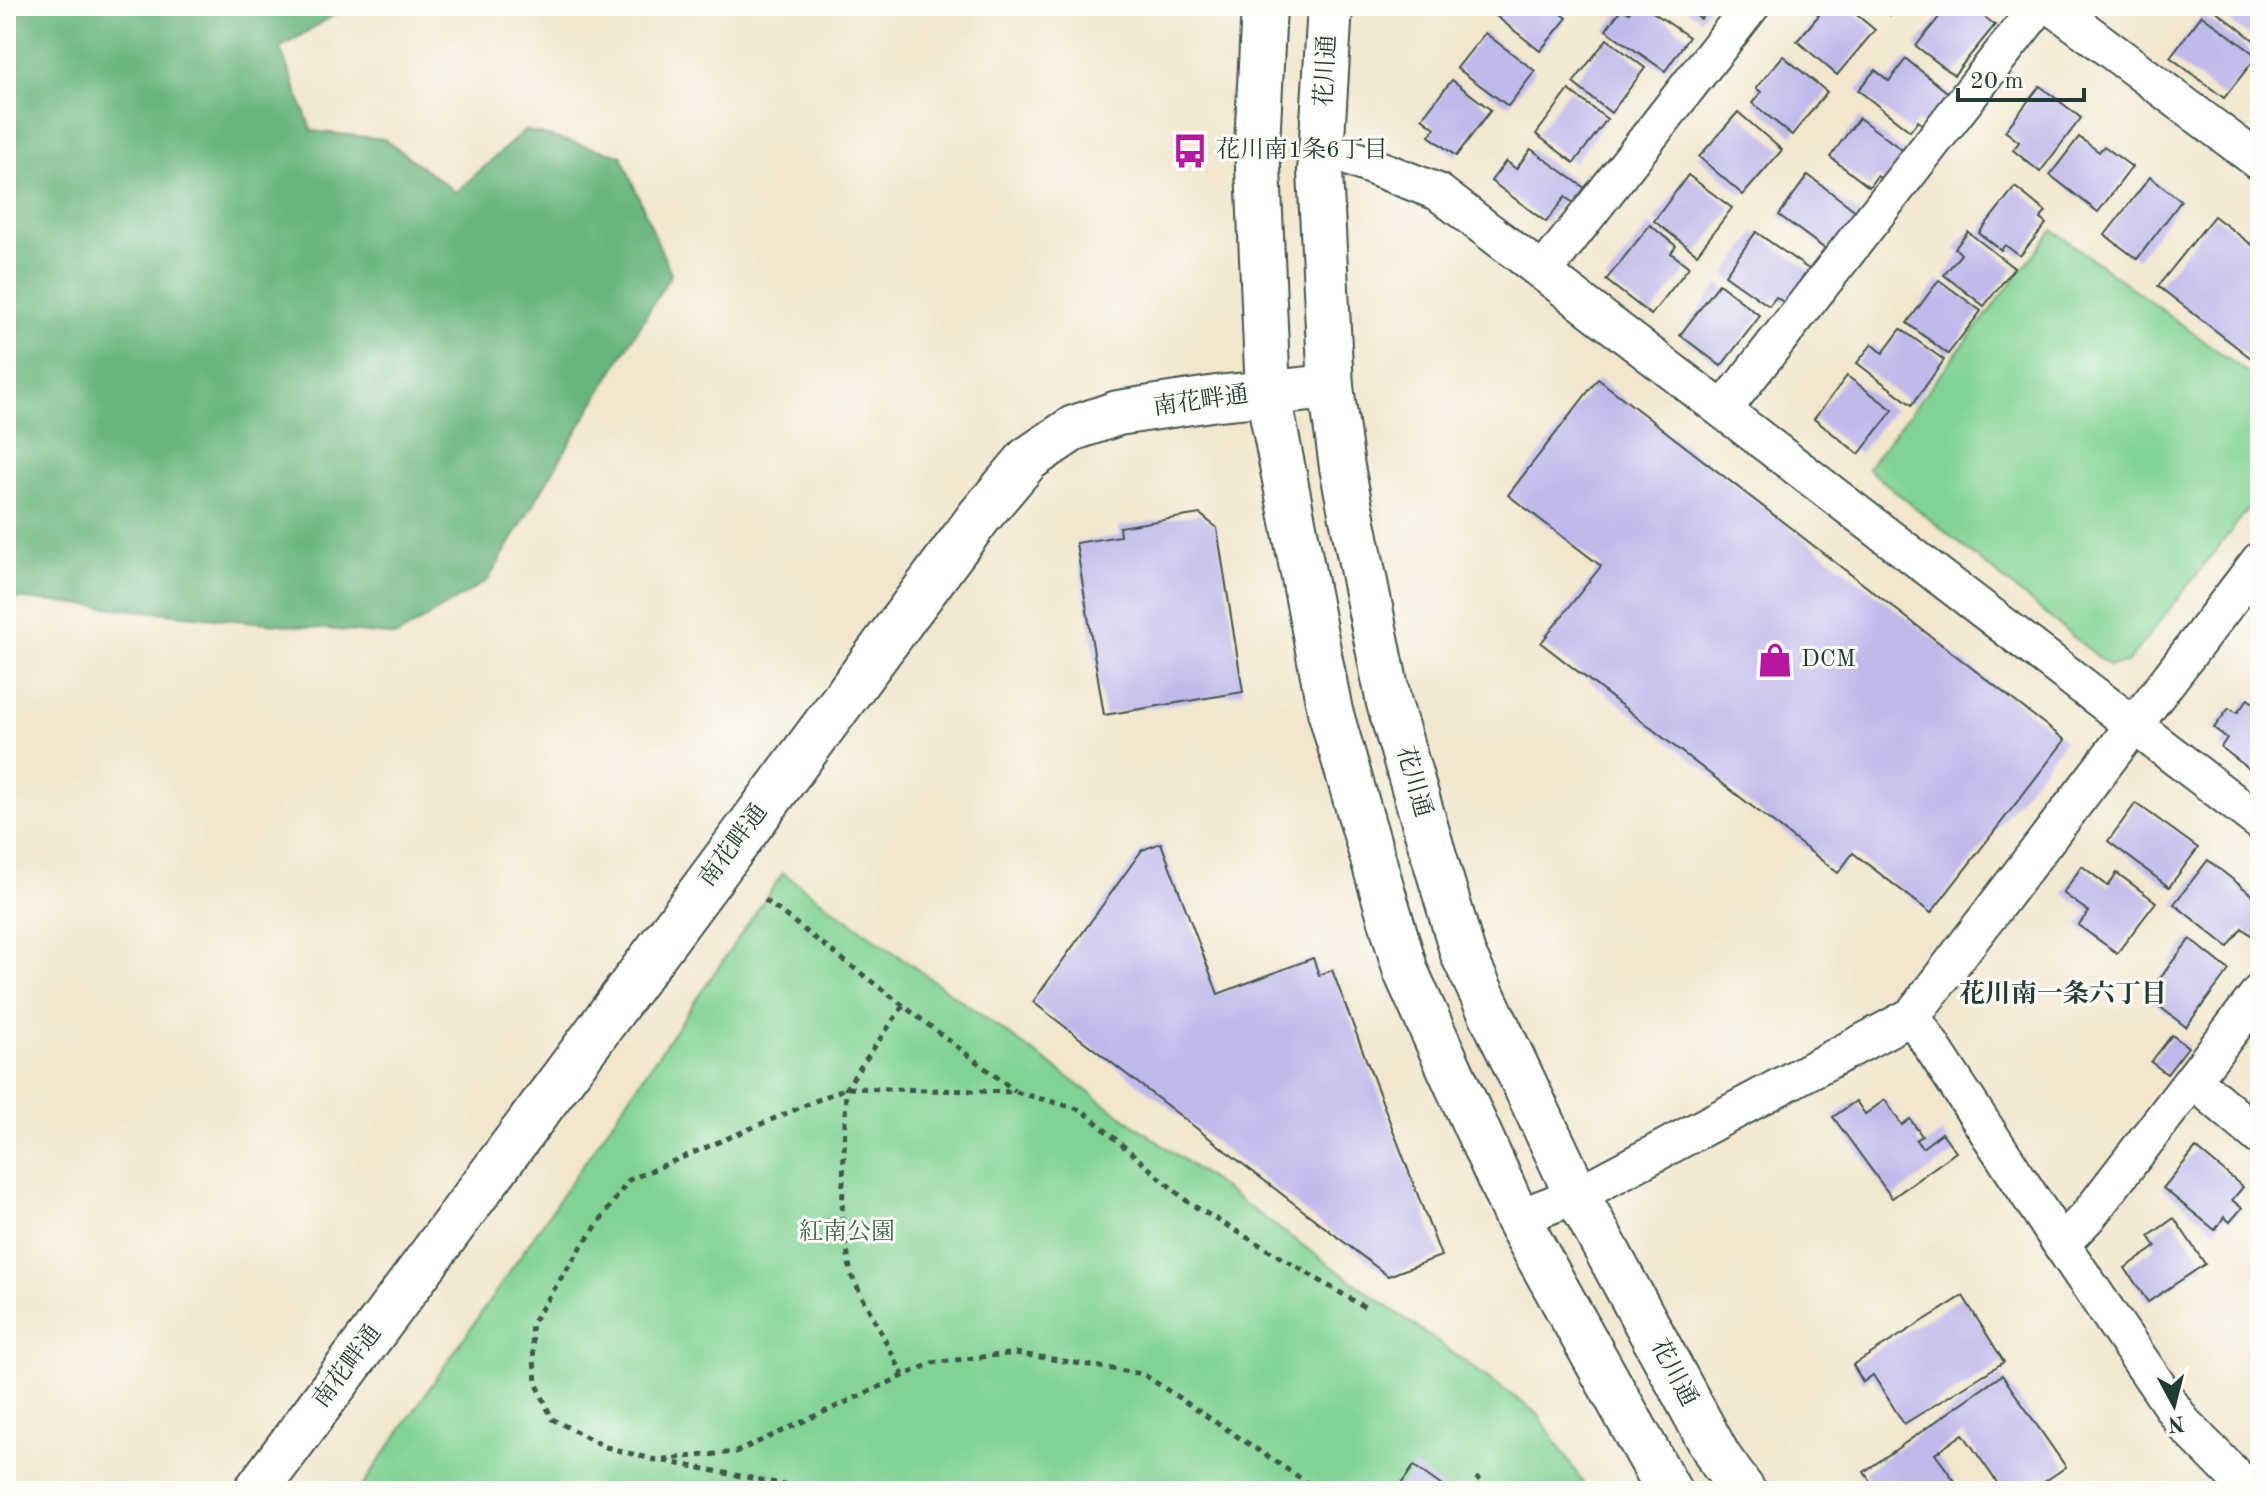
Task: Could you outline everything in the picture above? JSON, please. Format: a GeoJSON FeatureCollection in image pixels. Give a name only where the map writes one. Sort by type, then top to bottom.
{"type":"FeatureCollection","features":[{"type":"Feature","properties":{"kind":"street"},"geometry":{"type":"LineString","coordinates":[[1264,6],[1257,145],[1268,393],[1330,711],[1406,972],[1517,1218],[1669,1491]]}},
{"type":"Feature","properties":{"kind":"street","name":"花川通"},"geometry":{"type":"LineString","coordinates":[[1330,6],[1320,171],[1331,387],[1342,467],[1389,703],[1463,954],[1577,1195],[1719,1458],[1743,1491]]}},
{"type":"Feature","properties":{"kind":"street"},"geometry":{"type":"LineString","coordinates":[[1543,272],[1751,6]]}},
{"type":"Feature","properties":{"kind":"street"},"geometry":{"type":"LineString","coordinates":[[1723,410],[2039,6]]}},
{"type":"Feature","properties":{"kind":"street"},"geometry":{"type":"LineString","coordinates":[[2052,6],[2254,146]]}},
{"type":"Feature","properties":{"kind":"street"},"geometry":{"type":"LineString","coordinates":[[1322,147],[1438,192],[2260,822]]}},
{"type":"Feature","properties":{"kind":"street","name":"南花畔通"},"geometry":{"type":"LineString","coordinates":[[256,1491],[969,530],[1028,459],[1074,428],[1118,413],[1217,398],[1331,387]]}},
{"type":"Feature","properties":{"kind":"street"},"geometry":{"type":"LineString","coordinates":[[1517,1218],[1577,1195],[1912,1016],[2260,560]]}},
{"type":"Feature","properties":{"kind":"street"},"geometry":{"type":"LineString","coordinates":[[2061,1244],[2088,1216],[2260,992]]}},
{"type":"Feature","properties":{"kind":"street"},"geometry":{"type":"LineString","coordinates":[[1912,1016],[2183,1423],[2250,1491]]}},
{"type":"Feature","properties":{"kind":"street"},"geometry":{"type":"LineString","coordinates":[[2193,1080],[2260,1137]]}},
{"type":"Feature","properties":{"kind":"path"},"geometry":{"type":"LineString","coordinates":[[765,900],[1016,1092]]}},
{"type":"Feature","properties":{"kind":"path"},"geometry":{"type":"LineString","coordinates":[[903,1006],[846,1088],[842,1216],[851,1275],[903,1375]]}},
{"type":"Feature","properties":{"kind":"path"},"geometry":{"type":"LineString","coordinates":[[817,1491],[655,1460],[606,1447],[552,1419],[536,1382],[531,1325],[629,1180],[846,1088],[1016,1092],[1082,1110],[1189,1203],[1366,1308]]}},
{"type":"Feature","properties":{"kind":"path"},"geometry":{"type":"LineString","coordinates":[[655,1460],[736,1452],[932,1363],[1015,1353],[1143,1374],[1320,1491]]}},
{"type":"Feature","properties":{"kind":"path"},"geometry":{"type":"LineString","coordinates":[[1470,1491],[1479,1477]]}},
{"type":"Feature","properties":{"kind":"green space"},"geometry":{"type":"Polygon","coordinates":[[[6,6],[349,6],[280,48],[312,131],[384,139],[456,192],[525,130],[621,155],[671,274],[488,580],[397,636],[6,597],[6,6]]]}},
{"type":"Feature","properties":{"kind":"green space"},"geometry":{"type":"Polygon","coordinates":[[[2053,230],[2260,382],[2260,494],[2127,663],[2109,666],[1867,468],[2053,230]]]}},
{"type":"Feature","properties":{"kind":"green space","name":"紅南公園"},"geometry":{"type":"Polygon","coordinates":[[[783,873],[1538,1414],[1588,1491],[359,1491],[783,873]]]}},
{"type":"Feature","properties":{"kind":"building"},"geometry":{"type":"Polygon","coordinates":[[[1504,6],[1552,6],[1567,18],[1540,51],[1496,16],[1504,6]]]}},
{"type":"Feature","properties":{"kind":"building"},"geometry":{"type":"Polygon","coordinates":[[[1634,6],[1644,6],[1689,37],[1665,71],[1606,30],[1622,8],[1629,13],[1634,6]]]}},
{"type":"Feature","properties":{"kind":"building"},"geometry":{"type":"Polygon","coordinates":[[[1682,6],[1709,6],[1701,19],[1682,6]]]}},
{"type":"Feature","properties":{"kind":"building"},"geometry":{"type":"Polygon","coordinates":[[[1817,6],[1846,6],[1875,30],[1837,75],[1797,41],[1819,15],[1813,10],[1817,6]]]}},
{"type":"Feature","properties":{"kind":"building"},"geometry":{"type":"Polygon","coordinates":[[[1879,6],[1898,6],[1890,15],[1879,6]]]}},
{"type":"Feature","properties":{"kind":"building"},"geometry":{"type":"Polygon","coordinates":[[[1948,6],[1970,6],[1995,25],[1954,75],[1916,46],[1948,6]]]}},
{"type":"Feature","properties":{"kind":"building"},"geometry":{"type":"Polygon","coordinates":[[[2210,6],[2260,6],[2260,45],[2210,6]]]}},
{"type":"Feature","properties":{"kind":"building"},"geometry":{"type":"Polygon","coordinates":[[[2202,15],[2257,56],[2224,98],[2170,57],[2202,15]]]}},
{"type":"Feature","properties":{"kind":"building"},"geometry":{"type":"Polygon","coordinates":[[[1485,33],[1535,71],[1508,106],[1457,68],[1485,33]]]}},
{"type":"Feature","properties":{"kind":"building"},"geometry":{"type":"Polygon","coordinates":[[[1607,39],[1645,68],[1611,113],[1573,83],[1607,39]]]}},
{"type":"Feature","properties":{"kind":"building"},"geometry":{"type":"Polygon","coordinates":[[[1783,56],[1827,92],[1792,135],[1752,103],[1761,92],[1756,88],[1783,56]]]}},
{"type":"Feature","properties":{"kind":"building"},"geometry":{"type":"Polygon","coordinates":[[[1906,59],[1952,96],[1926,128],[1918,121],[1910,131],[1858,90],[1875,70],[1889,81],[1906,59]]]}},
{"type":"Feature","properties":{"kind":"building"},"geometry":{"type":"Polygon","coordinates":[[[1452,80],[1491,110],[1456,156],[1429,136],[1435,128],[1422,118],[1452,80]]]}},
{"type":"Feature","properties":{"kind":"building"},"geometry":{"type":"Polygon","coordinates":[[[2040,86],[2081,118],[2040,172],[2013,150],[2019,142],[2005,131],[2040,86]]]}},
{"type":"Feature","properties":{"kind":"building"},"geometry":{"type":"Polygon","coordinates":[[[1569,90],[1607,119],[1574,163],[1536,134],[1569,90]]]}},
{"type":"Feature","properties":{"kind":"building"},"geometry":{"type":"Polygon","coordinates":[[[1738,112],[1782,150],[1743,195],[1699,157],[1738,112]]]}},
{"type":"Feature","properties":{"kind":"building"},"geometry":{"type":"Polygon","coordinates":[[[1859,118],[1909,155],[1886,183],[1877,176],[1869,187],[1830,157],[1859,118]]]}},
{"type":"Feature","properties":{"kind":"building"},"geometry":{"type":"Polygon","coordinates":[[[2079,137],[2099,152],[2104,146],[2132,167],[2098,212],[2050,175],[2079,137]]]}},
{"type":"Feature","properties":{"kind":"building"},"geometry":{"type":"Polygon","coordinates":[[[1531,149],[1586,189],[1575,204],[1565,197],[1546,222],[1491,181],[1506,161],[1516,169],[1531,149]]]}},
{"type":"Feature","properties":{"kind":"building"},"geometry":{"type":"Polygon","coordinates":[[[1688,175],[1732,208],[1697,254],[1654,221],[1688,175]]]}},
{"type":"Feature","properties":{"kind":"building"},"geometry":{"type":"Polygon","coordinates":[[[1808,175],[1861,215],[1832,254],[1779,215],[1808,175]]]}},
{"type":"Feature","properties":{"kind":"building"},"geometry":{"type":"Polygon","coordinates":[[[2150,177],[2181,201],[2137,259],[2105,235],[2150,177]]]}},
{"type":"Feature","properties":{"kind":"building"},"geometry":{"type":"Polygon","coordinates":[[[2015,187],[2046,212],[2040,219],[2046,224],[2020,256],[2005,245],[2001,250],[1979,233],[2015,187]]]}},
{"type":"Feature","properties":{"kind":"building"},"geometry":{"type":"Polygon","coordinates":[[[2214,216],[2260,251],[2260,365],[2158,286],[2214,216]]]}},
{"type":"Feature","properties":{"kind":"building"},"geometry":{"type":"Polygon","coordinates":[[[1650,225],[1676,246],[1671,253],[1689,267],[1651,315],[1606,280],[1650,225]]]}},
{"type":"Feature","properties":{"kind":"building"},"geometry":{"type":"Polygon","coordinates":[[[1756,232],[1810,270],[1786,304],[1776,297],[1769,306],[1725,275],[1756,232]]]}},
{"type":"Feature","properties":{"kind":"building"},"geometry":{"type":"Polygon","coordinates":[[[1968,232],[2014,268],[1984,306],[1944,275],[1961,254],[1955,248],[1968,232]]]}},
{"type":"Feature","properties":{"kind":"building"},"geometry":{"type":"Polygon","coordinates":[[[1939,280],[1981,311],[1948,354],[1907,323],[1939,280]]]}},
{"type":"Feature","properties":{"kind":"building"},"geometry":{"type":"Polygon","coordinates":[[[1719,284],[1760,316],[1721,366],[1680,335],[1719,284]]]}},
{"type":"Feature","properties":{"kind":"building"},"geometry":{"type":"Polygon","coordinates":[[[1901,329],[1944,360],[1912,405],[1857,363],[1872,344],[1883,353],[1901,329]]]}},
{"type":"Feature","properties":{"kind":"building"},"geometry":{"type":"Polygon","coordinates":[[[1847,376],[1893,410],[1859,454],[1814,419],[1847,376]]]}},
{"type":"Feature","properties":{"kind":"building"},"geometry":{"type":"Polygon","coordinates":[[[1598,379],[2065,740],[1931,913],[1853,853],[1838,873],[1541,643],[1601,566],[1508,495],[1598,379]]]}},
{"type":"Feature","properties":{"kind":"building"},"geometry":{"type":"Polygon","coordinates":[[[1200,514],[1217,528],[1243,692],[1104,715],[1076,543],[1120,536],[1119,527],[1200,514]]]}},
{"type":"Feature","properties":{"kind":"building"},"geometry":{"type":"Polygon","coordinates":[[[2248,699],[2260,708],[2260,762],[2253,772],[2221,747],[2227,738],[2214,728],[2229,708],[2237,713],[2248,699]]]}},
{"type":"Feature","properties":{"kind":"building"},"geometry":{"type":"Polygon","coordinates":[[[2136,803],[2198,848],[2169,887],[2108,841],[2136,803]]]}},
{"type":"Feature","properties":{"kind":"building"},"geometry":{"type":"Polygon","coordinates":[[[1161,843],[1218,994],[1313,958],[1319,975],[1332,970],[1441,1256],[1388,1276],[1033,1002],[1142,850],[1161,843]]]}},
{"type":"Feature","properties":{"kind":"building"},"geometry":{"type":"Polygon","coordinates":[[[2208,860],[2260,901],[2260,936],[2257,940],[2242,928],[2228,947],[2174,904],[2208,860]]]}},
{"type":"Feature","properties":{"kind":"building"},"geometry":{"type":"Polygon","coordinates":[[[2082,866],[2108,886],[2117,873],[2156,902],[2117,953],[2078,925],[2089,912],[2063,893],[2082,866]]]}},
{"type":"Feature","properties":{"kind":"building"},"geometry":{"type":"Polygon","coordinates":[[[2190,939],[2229,970],[2186,1027],[2146,996],[2190,939]]]}},
{"type":"Feature","properties":{"kind":"building"},"geometry":{"type":"Polygon","coordinates":[[[2172,1035],[2188,1047],[2167,1074],[2151,1062],[2172,1035]]]}},
{"type":"Feature","properties":{"kind":"building"},"geometry":{"type":"Polygon","coordinates":[[[2260,1059],[2260,1094],[2248,1084],[2256,1074],[2251,1070],[2260,1059]]]}},
{"type":"Feature","properties":{"kind":"building"},"geometry":{"type":"Polygon","coordinates":[[[1885,1100],[1902,1125],[1910,1119],[1922,1136],[1916,1140],[1922,1148],[1942,1133],[1956,1152],[1892,1198],[1833,1117],[1856,1101],[1865,1114],[1885,1100]]]}},
{"type":"Feature","properties":{"kind":"building"},"geometry":{"type":"Polygon","coordinates":[[[2196,1148],[2243,1187],[2232,1200],[2242,1208],[2230,1222],[2224,1217],[2215,1230],[2163,1188],[2196,1148]]]}},
{"type":"Feature","properties":{"kind":"building"},"geometry":{"type":"Polygon","coordinates":[[[2174,1218],[2205,1264],[2148,1302],[2125,1268],[2156,1247],[2149,1236],[2174,1218]]]}},
{"type":"Feature","properties":{"kind":"building"},"geometry":{"type":"Polygon","coordinates":[[[1963,1296],[2004,1362],[1904,1424],[1873,1375],[1863,1382],[1853,1365],[1963,1296]]]}},
{"type":"Feature","properties":{"kind":"building"},"geometry":{"type":"Polygon","coordinates":[[[2002,1375],[2066,1467],[2031,1491],[2003,1491],[1963,1434],[1935,1454],[1962,1491],[1877,1491],[1864,1472],[2002,1375]]]}},
{"type":"Feature","properties":{"kind":"building"},"geometry":{"type":"Polygon","coordinates":[[[1414,1466],[1442,1486],[1439,1491],[1396,1491],[1414,1466]]]}},
{"type":"Feature","properties":{"kind":"place","name":"花川南1条6丁目"},"geometry":{"type":"Point","coordinates":[1190,151]}},
{"type":"Feature","properties":{"kind":"place","name":"DCM"},"geometry":{"type":"Point","coordinates":[1775,660]}},
{"type":"Feature","properties":{"kind":"district","name":"花川南一条六丁目"},"geometry":{"type":"Point","coordinates":[2063,995]}}]}
